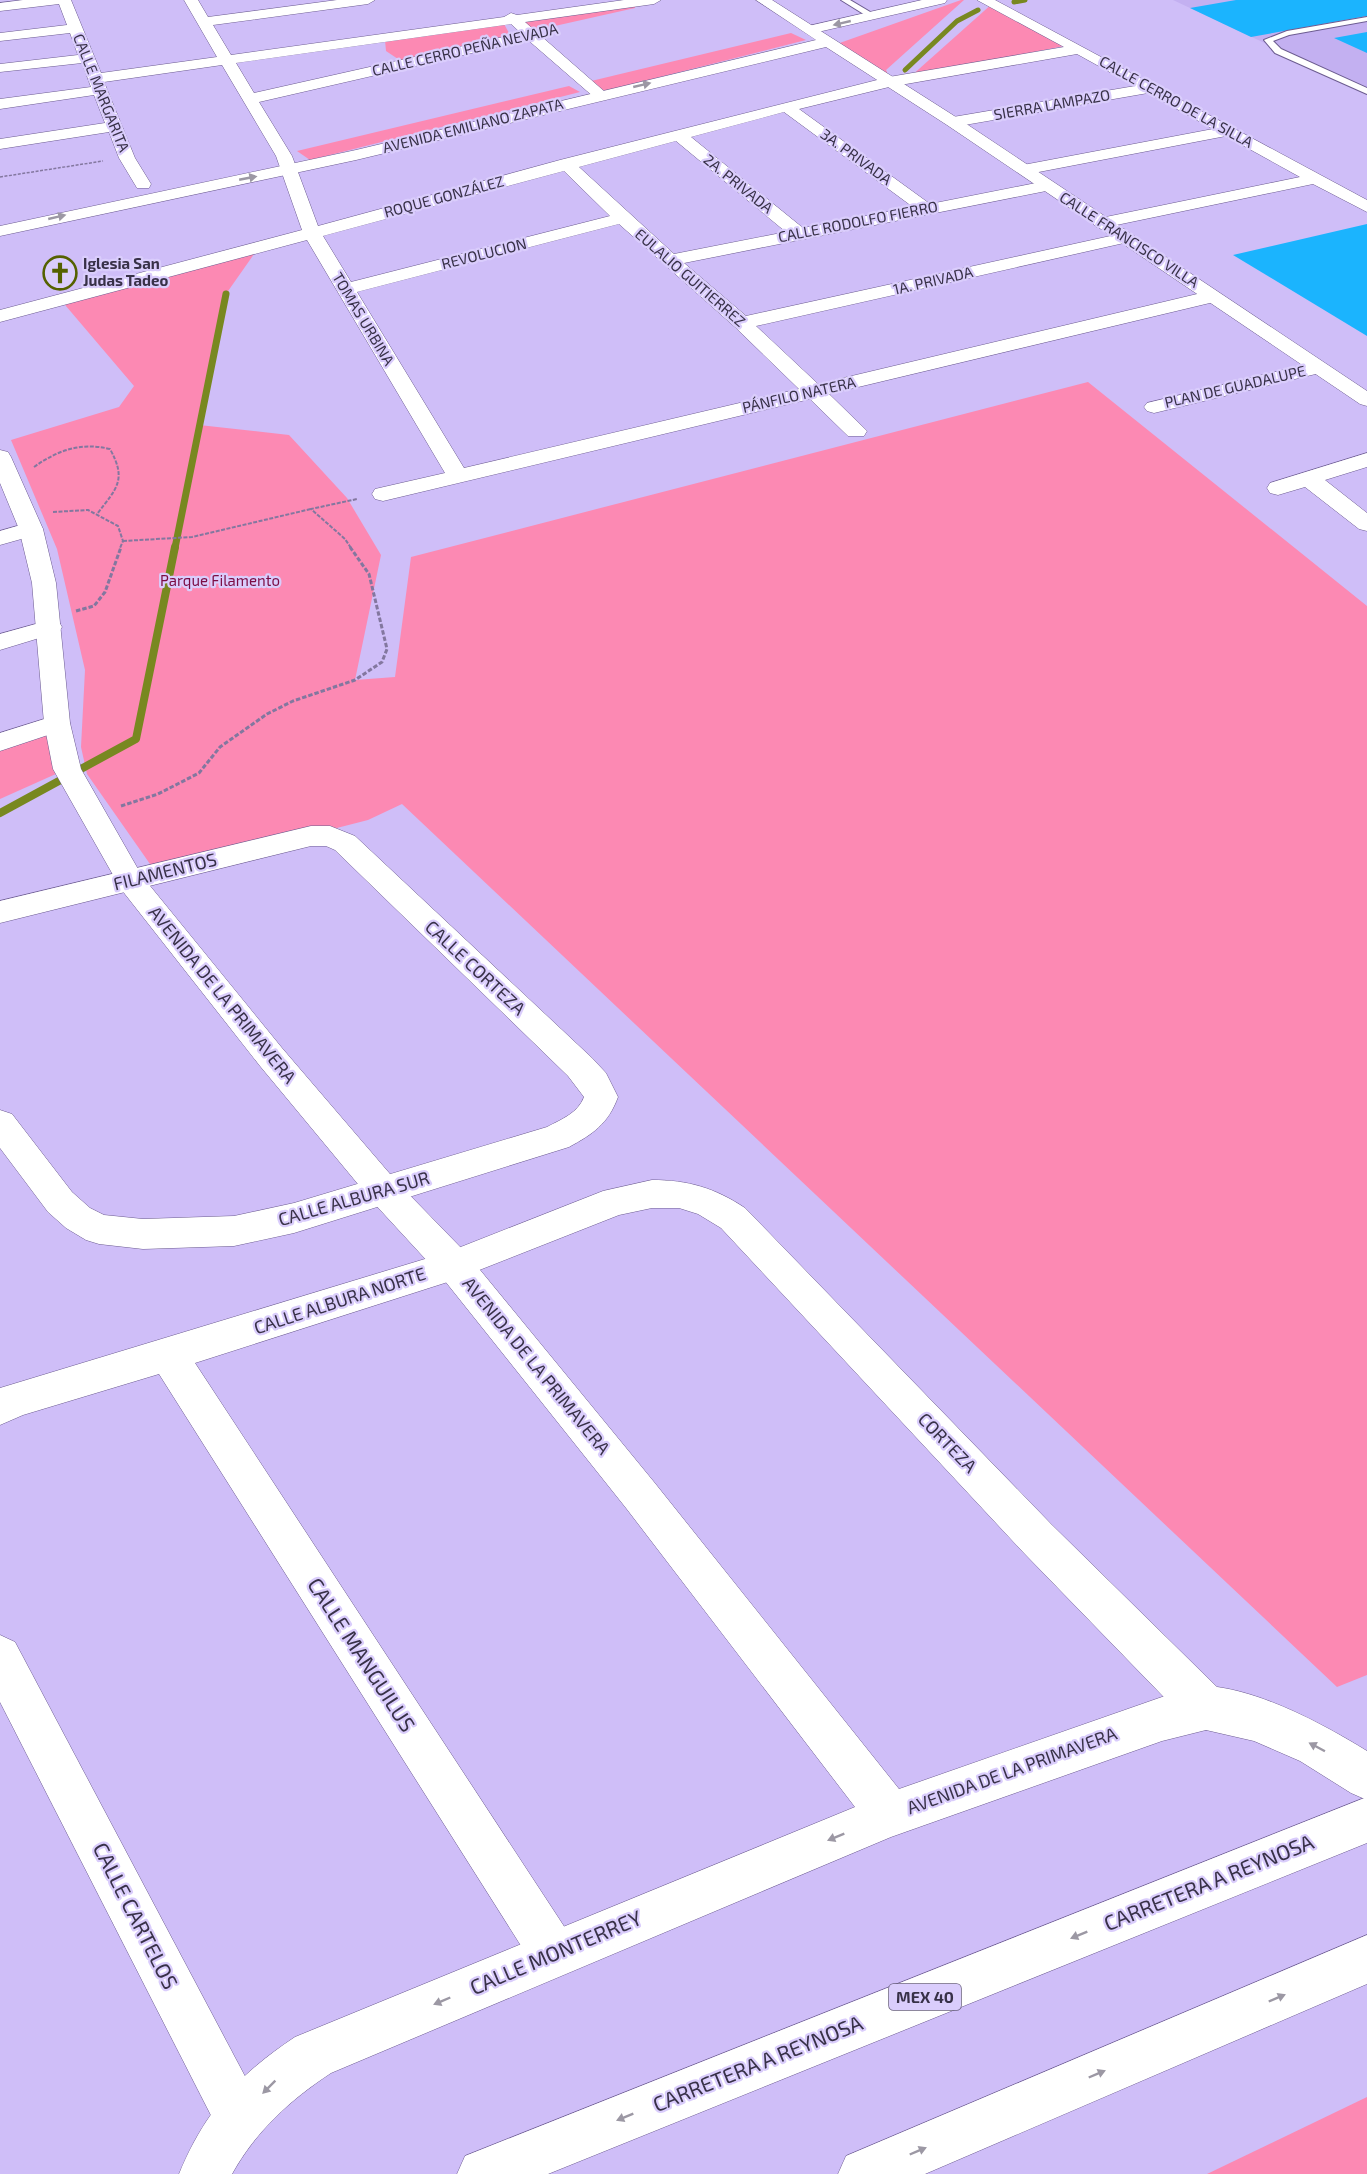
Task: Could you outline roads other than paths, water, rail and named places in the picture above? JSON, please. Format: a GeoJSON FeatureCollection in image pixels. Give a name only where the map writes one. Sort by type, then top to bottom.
{"type":"FeatureCollection","features":[{"type":"Feature","properties":{"kind":"street"},"geometry":{"type":"LineString","coordinates":[[0,7],[83,0]]}},
{"type":"Feature","properties":{"kind":"street","name":"TOMAS URBINA"},"geometry":{"type":"LineString","coordinates":[[191,0],[286,163],[312,233],[457,474]]}},
{"type":"Feature","properties":{"kind":"street"},"geometry":{"type":"LineString","coordinates":[[204,22],[368,0]]}},
{"type":"Feature","properties":{"kind":"street"},"geometry":{"type":"LineString","coordinates":[[0,104],[226,60],[512,18],[654,0]]}},
{"type":"Feature","properties":{"kind":"street","name":"CALLE FRANCISCO VILLA"},"geometry":{"type":"LineString","coordinates":[[763,0],[953,122],[1367,400]]}},
{"type":"Feature","properties":{"kind":"street","name":"AVENIDA EMILIANO ZAPATA"},"geometry":{"type":"LineString","coordinates":[[562,88],[940,0]]}},
{"type":"Feature","properties":{"kind":"street","name":"AVENIDA EMILIANO ZAPATA"},"geometry":{"type":"LineString","coordinates":[[0,217],[143,184],[286,163],[600,95],[827,42],[902,19],[940,0]]}},
{"type":"Feature","properties":{"kind":"street","name":"CALLE CERRO DE LA SILLA"},"geometry":{"type":"LineString","coordinates":[[984,0],[1079,49],[1367,207]]}},
{"type":"Feature","properties":{"kind":"street","name":"CALLE MARGARITA"},"geometry":{"type":"LineString","coordinates":[[62,1],[88,58],[127,158],[143,184]]}},
{"type":"Feature","properties":{"kind":"street","name":"CALLE CERRO PEÑA NEVADA"},"geometry":{"type":"LineString","coordinates":[[250,99],[670,3]]}},
{"type":"Feature","properties":{"kind":"street"},"geometry":{"type":"LineString","coordinates":[[498,6],[600,95]]}},
{"type":"Feature","properties":{"kind":"street"},"geometry":{"type":"LineString","coordinates":[[0,37],[75,28]]}},
{"type":"Feature","properties":{"kind":"street","name":"ROQUE GONZÁLEZ"},"geometry":{"type":"LineString","coordinates":[[0,316],[787,107],[889,82],[1079,49]]}},
{"type":"Feature","properties":{"kind":"street"},"geometry":{"type":"LineString","coordinates":[[0,68],[88,58]]}},
{"type":"Feature","properties":{"kind":"street","name":"SIERRA LAMPAZO"},"geometry":{"type":"LineString","coordinates":[[953,122],[1150,88]]}},
{"type":"Feature","properties":{"kind":"street","name":"AVENIDA EMILIANO ZAPATA"},"geometry":{"type":"LineString","coordinates":[[0,231],[155,196],[286,163],[539,94]]}},
{"type":"Feature","properties":{"kind":"street","name":"3A. PRIVADA"},"geometry":{"type":"LineString","coordinates":[[787,107],[925,208]]}},
{"type":"Feature","properties":{"kind":"street"},"geometry":{"type":"LineString","coordinates":[[0,144],[115,126]]}},
{"type":"Feature","properties":{"kind":"street"},"geometry":{"type":"LineString","coordinates":[[1023,170],[1229,131]]}},
{"type":"Feature","properties":{"kind":"street","name":"2A. PRIVADA"},"geometry":{"type":"LineString","coordinates":[[678,135],[798,233]]}},
{"type":"Feature","properties":{"kind":"street","name":"EULALIO GUITIERREZ"},"geometry":{"type":"LineString","coordinates":[[566,164],[622,218],[742,323],[856,431]]}},
{"type":"Feature","properties":{"kind":"street"},"geometry":{"type":"LineString","coordinates":[[1102,223],[1314,179]]}},
{"type":"Feature","properties":{"kind":"street","name":"CALLE RODOLFO FIERRO"},"geometry":{"type":"LineString","coordinates":[[670,260],[1046,186]]}},
{"type":"Feature","properties":{"kind":"street","name":"REVOLUCION"},"geometry":{"type":"LineString","coordinates":[[346,290],[622,218]]}},
{"type":"Feature","properties":{"kind":"street","name":"1A. PRIVADA"},"geometry":{"type":"LineString","coordinates":[[742,323],[1124,238]]}},
{"type":"Feature","properties":{"kind":"street","name":"PÁNFILO NATERA"},"geometry":{"type":"LineString","coordinates":[[383,494],[457,474],[814,392],[1214,296]]}},
{"type":"Feature","properties":{"kind":"street","name":"PLAN DE GUADALUPE"},"geometry":{"type":"LineString","coordinates":[[1154,407],[1317,368]]}},
{"type":"Feature","properties":{"kind":"street"},"geometry":{"type":"LineString","coordinates":[[1278,488],[1367,460]]}},
{"type":"Feature","properties":{"kind":"street","name":"AVENIDA DE LA PRIMAVERA"},"geometry":{"type":"LineString","coordinates":[[5,468],[29,523],[50,622],[57,723],[67,769],[131,882],[271,1057],[392,1199],[446,1258],[640,1495],[890,1815],[1093,1741],[1206,1708],[1255,1719],[1306,1741],[1367,1777]]}},
{"type":"Feature","properties":{"kind":"street"},"geometry":{"type":"LineString","coordinates":[[1308,478],[1367,524]]}},
{"type":"Feature","properties":{"kind":"street"},"geometry":{"type":"LineString","coordinates":[[0,538],[29,523]]}},
{"type":"Feature","properties":{"kind":"street"},"geometry":{"type":"LineString","coordinates":[[0,642],[50,622]]}},
{"type":"Feature","properties":{"kind":"street"},"geometry":{"type":"LineString","coordinates":[[0,742],[57,723]]}},
{"type":"Feature","properties":{"kind":"street","name":"FILAMENTOS"},"geometry":{"type":"LineString","coordinates":[[0,912],[131,882],[281,842],[311,836],[330,836]]}},
{"type":"Feature","properties":{"kind":"street","name":"CALLE CORTEZA"},"geometry":{"type":"LineString","coordinates":[[330,836],[345,843],[580,1067],[594,1082],[602,1097],[597,1112]]}},
{"type":"Feature","properties":{"kind":"street","name":"CALLE ALBURA SUR"},"geometry":{"type":"LineString","coordinates":[[0,1123],[60,1202],[78,1218],[99,1229],[164,1234],[234,1231],[392,1199],[557,1137],[583,1125],[597,1112]]}},
{"type":"Feature","properties":{"kind":"street","name":"CALLE ALBURA NORTE"},"geometry":{"type":"LineString","coordinates":[[0,1407],[14,1400],[168,1355],[615,1202],[652,1194],[679,1194]]}},
{"type":"Feature","properties":{"kind":"street","name":"CORTEZA"},"geometry":{"type":"LineString","coordinates":[[679,1194],[708,1202],[733,1218],[1037,1538],[1206,1708]]}},
{"type":"Feature","properties":{"kind":"street","name":"CALLE MANGUILUS"},"geometry":{"type":"LineString","coordinates":[[168,1355],[554,1954]]}},
{"type":"Feature","properties":{"kind":"street","name":"CALLE CARTELOS"},"geometry":{"type":"LineString","coordinates":[[0,1657],[239,2117]]}},
{"type":"Feature","properties":{"kind":"street","name":"CALLE MONTERREY"},"geometry":{"type":"LineString","coordinates":[[239,2117],[279,2076],[313,2055],[890,1815]]}},
{"type":"Feature","properties":{"kind":"street","name":"CARRETERA A REYNOSA"},"geometry":{"type":"LineString","coordinates":[[483,2174],[1367,1820]]}},
{"type":"Feature","properties":{"kind":"street"},"geometry":{"type":"LineString","coordinates":[[864,2174],[1367,1959]]}},
{"type":"Feature","properties":{"kind":"street"},"geometry":{"type":"LineString","coordinates":[[205,2174],[211,2159],[239,2117]]}},
{"type":"Feature","properties":{"kind":"lane"},"geometry":{"type":"LineString","coordinates":[[845,0],[873,16]]}},
{"type":"Feature","properties":{"kind":"lane"},"geometry":{"type":"LineString","coordinates":[[1367,19],[1281,34],[1268,40],[1278,51],[1367,91]]}},
{"type":"Feature","properties":{"kind":"waterway"},"geometry":{"type":"LineString","coordinates":[[1014,2],[1025,0]]}},
{"type":"Feature","properties":{"kind":"waterway"},"geometry":{"type":"LineString","coordinates":[[905,70],[957,21],[978,10]]}},
{"type":"Feature","properties":{"kind":"waterway"},"geometry":{"type":"LineString","coordinates":[[175,548],[226,294]]}},
{"type":"Feature","properties":{"kind":"waterway"},"geometry":{"type":"LineString","coordinates":[[0,813],[136,739],[175,547]]}},
{"type":"Feature","properties":{"kind":"place","name":"Iglesia San Judas Tadeo"},"geometry":{"type":"Point","coordinates":[60,273]}},
{"type":"Feature","properties":{"kind":"park label","name":"Parque Filamento"},"geometry":{"type":"Point","coordinates":[220,581]}}]}
